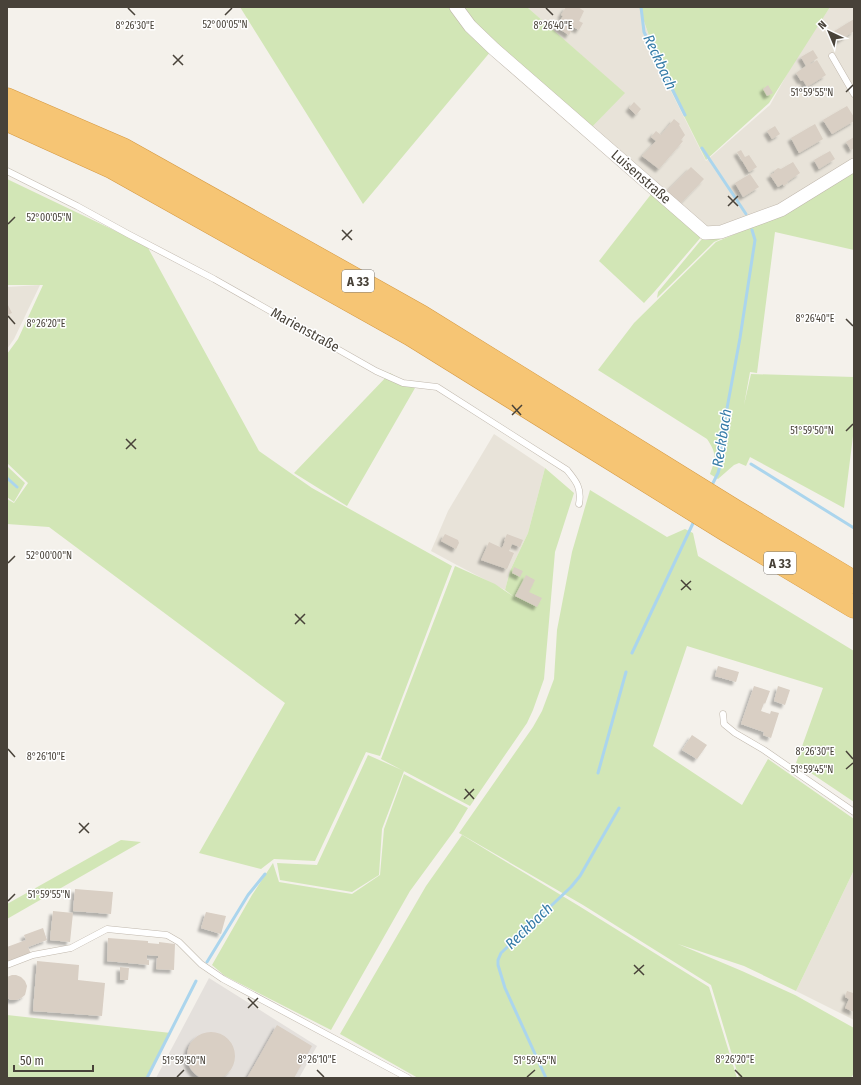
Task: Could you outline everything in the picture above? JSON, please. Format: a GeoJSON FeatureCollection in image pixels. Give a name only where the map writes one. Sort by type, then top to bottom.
{"type":"FeatureCollection","features":[{"type":"Feature","properties":{"kind":"highway","name":"A 33"},"geometry":{"type":"LineString","coordinates":[[7,99],[123,149],[421,316],[712,509],[854,608]]}},
{"type":"Feature","properties":{"kind":"highway","name":"A 33"},"geometry":{"type":"LineString","coordinates":[[7,120],[111,167],[411,334],[692,496]]}},
{"type":"Feature","properties":{"kind":"highway","name":"A 33"},"geometry":{"type":"LineString","coordinates":[[712,509],[854,582]]}},
{"type":"Feature","properties":{"kind":"street","name":"Luisenstraße"},"geometry":{"type":"LineString","coordinates":[[456,7],[470,26],[705,233],[721,232],[781,210],[854,165]]}},
{"type":"Feature","properties":{"kind":"lane"},"geometry":{"type":"LineString","coordinates":[[832,56],[854,94]]}},
{"type":"Feature","properties":{"kind":"lane","name":"Marienstraße"},"geometry":{"type":"LineString","coordinates":[[7,170],[214,279],[376,371],[403,383],[437,387],[567,470],[577,483],[581,496],[579,504]]}},
{"type":"Feature","properties":{"kind":"lane"},"geometry":{"type":"LineString","coordinates":[[723,714],[724,724],[735,733],[764,750],[854,812]]}},
{"type":"Feature","properties":{"kind":"lane"},"geometry":{"type":"LineString","coordinates":[[7,965],[33,955],[71,948],[107,929],[167,935],[179,942],[201,964],[223,979],[408,1078]]}},
{"type":"Feature","properties":{"kind":"shaded area"},"geometry":{"type":"Polygon","coordinates":[[[527,7],[639,7],[661,71],[706,161],[770,105],[797,56],[830,7],[854,7],[854,159],[776,206],[707,230],[591,128],[624,93],[527,7]]]}},
{"type":"Feature","properties":{"kind":"shaded area"},"geometry":{"type":"Polygon","coordinates":[[[40,285],[14,339],[7,349],[7,287],[40,285]]]}},
{"type":"Feature","properties":{"kind":"shaded area"},"geometry":{"type":"Polygon","coordinates":[[[494,434],[545,468],[528,533],[510,571],[505,590],[431,551],[448,511],[494,434]]]}},
{"type":"Feature","properties":{"kind":"shaded area"},"geometry":{"type":"Polygon","coordinates":[[[854,870],[854,1020],[796,991],[854,870]]]}},
{"type":"Feature","properties":{"kind":"shaded area"},"geometry":{"type":"Polygon","coordinates":[[[209,978],[317,1046],[299,1078],[156,1078],[209,978]]]}},
{"type":"Feature","properties":{"kind":"green space"},"geometry":{"type":"Polygon","coordinates":[[[240,7],[450,7],[491,51],[363,204],[240,7]]]}},
{"type":"Feature","properties":{"kind":"green space"},"geometry":{"type":"Polygon","coordinates":[[[460,7],[527,7],[625,93],[591,128],[497,46],[460,7]]]}},
{"type":"Feature","properties":{"kind":"green space"},"geometry":{"type":"Polygon","coordinates":[[[639,7],[830,7],[769,103],[706,160],[661,70],[639,7]]]}},
{"type":"Feature","properties":{"kind":"green space"},"geometry":{"type":"Polygon","coordinates":[[[854,172],[854,250],[775,232],[757,373],[750,372],[744,405],[751,374],[854,377],[854,428],[844,508],[750,457],[746,466],[739,463],[734,465],[718,479],[710,474],[714,460],[714,452],[707,439],[598,370],[634,323],[716,242],[781,215],[854,172]]]}},
{"type":"Feature","properties":{"kind":"green space"},"geometry":{"type":"Polygon","coordinates":[[[7,179],[147,246],[259,451],[312,488],[452,566],[380,756],[366,752],[315,861],[274,859],[261,869],[199,853],[285,703],[49,527],[7,524],[7,499],[14,503],[28,483],[7,463],[7,354],[18,339],[43,285],[7,285],[7,179]]]}},
{"type":"Feature","properties":{"kind":"green space"},"geometry":{"type":"Polygon","coordinates":[[[652,193],[702,236],[644,303],[599,261],[652,193]]]}},
{"type":"Feature","properties":{"kind":"green space"},"geometry":{"type":"Polygon","coordinates":[[[756,224],[714,242],[657,298],[658,292],[706,234],[756,224]]]}},
{"type":"Feature","properties":{"kind":"green space"},"geometry":{"type":"Polygon","coordinates":[[[390,373],[415,388],[347,506],[294,473],[390,373]]]}},
{"type":"Feature","properties":{"kind":"green space"},"geometry":{"type":"Polygon","coordinates":[[[7,466],[25,483],[14,502],[7,497],[7,466]]]}},
{"type":"Feature","properties":{"kind":"green space"},"geometry":{"type":"Polygon","coordinates":[[[545,468],[574,493],[555,552],[544,679],[527,723],[470,806],[381,759],[455,566],[495,584],[517,599],[505,590],[510,571],[528,533],[545,468]]]}},
{"type":"Feature","properties":{"kind":"green space"},"geometry":{"type":"Polygon","coordinates":[[[590,490],[667,537],[685,529],[693,533],[698,556],[854,651],[854,802],[796,763],[823,688],[687,646],[653,746],[742,805],[768,759],[854,819],[854,870],[796,991],[744,966],[678,944],[795,995],[854,1028],[854,1073],[851,1078],[739,1078],[711,985],[583,905],[459,833],[533,727],[542,711],[554,679],[557,630],[572,552],[590,490]]]}},
{"type":"Feature","properties":{"kind":"green space"},"geometry":{"type":"Polygon","coordinates":[[[368,755],[404,771],[382,829],[379,875],[352,892],[280,880],[277,863],[317,865],[368,755]]]}},
{"type":"Feature","properties":{"kind":"green space"},"geometry":{"type":"Polygon","coordinates":[[[404,774],[468,808],[454,831],[410,891],[331,1030],[225,976],[212,965],[252,895],[273,863],[279,882],[352,894],[380,875],[384,829],[404,774]]]}},
{"type":"Feature","properties":{"kind":"green space"},"geometry":{"type":"Polygon","coordinates":[[[462,835],[709,987],[737,1078],[418,1078],[340,1034],[426,886],[462,835]]]}},
{"type":"Feature","properties":{"kind":"green space"},"geometry":{"type":"Polygon","coordinates":[[[121,840],[141,842],[7,919],[7,904],[121,840]]]}},
{"type":"Feature","properties":{"kind":"green space"},"geometry":{"type":"Polygon","coordinates":[[[7,1015],[171,1033],[146,1078],[7,1078],[7,1015]]]}},
{"type":"Feature","properties":{"kind":"building"},"geometry":{"type":"Polygon","coordinates":[[[566,7],[578,7],[584,11],[579,21],[583,23],[579,30],[573,27],[569,35],[556,27],[563,16],[561,15],[566,7]]]}},
{"type":"Feature","properties":{"kind":"building"},"geometry":{"type":"Polygon","coordinates":[[[854,19],[854,31],[839,41],[833,32],[854,19]]]}},
{"type":"Feature","properties":{"kind":"building"},"geometry":{"type":"Polygon","coordinates":[[[813,50],[818,58],[810,63],[811,64],[817,60],[826,75],[807,87],[796,73],[806,66],[801,57],[813,50]]]}},
{"type":"Feature","properties":{"kind":"building"},"geometry":{"type":"Polygon","coordinates":[[[768,85],[773,93],[767,96],[763,89],[768,85]]]}},
{"type":"Feature","properties":{"kind":"building"},"geometry":{"type":"Polygon","coordinates":[[[634,102],[641,109],[636,115],[629,108],[634,102]]]}},
{"type":"Feature","properties":{"kind":"building"},"geometry":{"type":"Polygon","coordinates":[[[847,106],[854,117],[854,121],[832,134],[823,120],[847,106]]]}},
{"type":"Feature","properties":{"kind":"building"},"geometry":{"type":"Polygon","coordinates":[[[674,119],[680,124],[679,125],[685,135],[681,140],[683,141],[659,169],[642,156],[656,141],[651,137],[656,131],[661,135],[674,119]]]}},
{"type":"Feature","properties":{"kind":"building"},"geometry":{"type":"Polygon","coordinates":[[[815,124],[823,139],[799,153],[791,138],[815,124]]]}},
{"type":"Feature","properties":{"kind":"building"},"geometry":{"type":"Polygon","coordinates":[[[775,126],[780,134],[772,139],[767,131],[775,126]]]}},
{"type":"Feature","properties":{"kind":"building"},"geometry":{"type":"Polygon","coordinates":[[[854,137],[854,148],[851,150],[846,142],[854,137]]]}},
{"type":"Feature","properties":{"kind":"building"},"geometry":{"type":"Polygon","coordinates":[[[741,150],[745,157],[749,155],[757,167],[749,172],[737,152],[741,150]]]}},
{"type":"Feature","properties":{"kind":"building"},"geometry":{"type":"Polygon","coordinates":[[[830,151],[835,159],[819,169],[814,160],[830,151]]]}},
{"type":"Feature","properties":{"kind":"building"},"geometry":{"type":"Polygon","coordinates":[[[793,162],[800,173],[787,182],[788,183],[778,187],[770,175],[778,168],[781,169],[793,162]]]}},
{"type":"Feature","properties":{"kind":"building"},"geometry":{"type":"Polygon","coordinates":[[[691,167],[704,179],[680,204],[667,191],[691,167]]]}},
{"type":"Feature","properties":{"kind":"building"},"geometry":{"type":"Polygon","coordinates":[[[750,174],[759,187],[743,197],[735,183],[750,174]]]}},
{"type":"Feature","properties":{"kind":"building"},"geometry":{"type":"Polygon","coordinates":[[[7,303],[12,313],[7,315],[7,303]]]}},
{"type":"Feature","properties":{"kind":"building"},"geometry":{"type":"Polygon","coordinates":[[[445,534],[458,540],[459,543],[456,549],[441,541],[445,534]]]}},
{"type":"Feature","properties":{"kind":"building"},"geometry":{"type":"Polygon","coordinates":[[[507,534],[523,540],[520,547],[512,544],[509,551],[514,553],[507,569],[481,560],[489,542],[502,548],[507,534]]]}},
{"type":"Feature","properties":{"kind":"building"},"geometry":{"type":"Polygon","coordinates":[[[514,567],[523,571],[520,577],[512,573],[514,567]]]}},
{"type":"Feature","properties":{"kind":"building"},"geometry":{"type":"Polygon","coordinates":[[[526,575],[535,580],[529,592],[542,598],[537,607],[515,596],[526,575]]]}},
{"type":"Feature","properties":{"kind":"building"},"geometry":{"type":"Polygon","coordinates":[[[718,666],[739,672],[736,682],[715,676],[718,666]]]}},
{"type":"Feature","properties":{"kind":"building"},"geometry":{"type":"Polygon","coordinates":[[[754,686],[770,691],[761,711],[770,714],[771,711],[779,713],[771,738],[763,735],[764,732],[741,724],[754,686]]]}},
{"type":"Feature","properties":{"kind":"building"},"geometry":{"type":"Polygon","coordinates":[[[778,686],[790,690],[785,705],[774,701],[778,686]]]}},
{"type":"Feature","properties":{"kind":"building"},"geometry":{"type":"Polygon","coordinates":[[[692,735],[707,745],[697,759],[682,750],[692,735]]]}},
{"type":"Feature","properties":{"kind":"building"},"geometry":{"type":"Polygon","coordinates":[[[75,889],[113,892],[111,914],[73,911],[75,889]]]}},
{"type":"Feature","properties":{"kind":"building"},"geometry":{"type":"Polygon","coordinates":[[[53,911],[73,913],[70,942],[50,940],[53,911]]]}},
{"type":"Feature","properties":{"kind":"building"},"geometry":{"type":"Polygon","coordinates":[[[206,912],[226,916],[221,934],[201,928],[206,912]]]}},
{"type":"Feature","properties":{"kind":"building"},"geometry":{"type":"Polygon","coordinates":[[[43,928],[47,940],[28,947],[31,954],[7,963],[7,947],[26,940],[24,935],[43,928]]]}},
{"type":"Feature","properties":{"kind":"building"},"geometry":{"type":"Polygon","coordinates":[[[108,938],[148,941],[148,943],[159,944],[159,942],[175,944],[174,970],[156,969],[158,956],[147,955],[149,965],[107,961],[108,938]]]}},
{"type":"Feature","properties":{"kind":"building"},"geometry":{"type":"Polygon","coordinates":[[[37,961],[79,965],[78,980],[105,983],[102,1016],[33,1011],[37,961]]]}},
{"type":"Feature","properties":{"kind":"building"},"geometry":{"type":"Polygon","coordinates":[[[120,967],[129,968],[128,980],[120,980],[120,967]]]}},
{"type":"Feature","properties":{"kind":"building"},"geometry":{"type":"Polygon","coordinates":[[[12,975],[21,977],[27,986],[25,995],[17,1000],[7,998],[7,977],[12,975]]]}},
{"type":"Feature","properties":{"kind":"building"},"geometry":{"type":"Polygon","coordinates":[[[847,991],[853,993],[854,991],[854,1012],[845,1008],[849,999],[845,997],[847,991]]]}},
{"type":"Feature","properties":{"kind":"building"},"geometry":{"type":"Polygon","coordinates":[[[277,1025],[312,1046],[294,1078],[247,1078],[277,1025]]]}},
{"type":"Feature","properties":{"kind":"building"},"geometry":{"type":"Polygon","coordinates":[[[206,1032],[216,1032],[228,1039],[235,1051],[235,1061],[228,1073],[216,1080],[206,1080],[198,1076],[191,1069],[187,1061],[187,1051],[191,1043],[198,1036],[206,1032]]]}},
{"type":"Feature","properties":{"kind":"waterway","name":"Reckbach"},"geometry":{"type":"LineString","coordinates":[[641,7],[644,32],[685,115]]}},
{"type":"Feature","properties":{"kind":"waterway","name":"Reckbach"},"geometry":{"type":"LineString","coordinates":[[702,148],[746,214]]}},
{"type":"Feature","properties":{"kind":"waterway","name":"Reckbach"},"geometry":{"type":"LineString","coordinates":[[711,487],[720,466],[723,430],[740,338],[755,240],[752,230]]}},
{"type":"Feature","properties":{"kind":"waterway"},"geometry":{"type":"LineString","coordinates":[[751,464],[854,528]]}},
{"type":"Feature","properties":{"kind":"waterway"},"geometry":{"type":"LineString","coordinates":[[7,478],[17,487]]}},
{"type":"Feature","properties":{"kind":"waterway","name":"Reckbach"},"geometry":{"type":"LineString","coordinates":[[632,653],[695,519]]}},
{"type":"Feature","properties":{"kind":"waterway","name":"Reckbach"},"geometry":{"type":"LineString","coordinates":[[598,773],[626,672]]}},
{"type":"Feature","properties":{"kind":"waterway","name":"Reckbach"},"geometry":{"type":"LineString","coordinates":[[546,1078],[505,988],[498,965],[498,960],[501,953],[571,887],[580,876],[619,808]]}},
{"type":"Feature","properties":{"kind":"waterway"},"geometry":{"type":"LineString","coordinates":[[207,962],[248,895],[265,874]]}},
{"type":"Feature","properties":{"kind":"waterway"},"geometry":{"type":"LineString","coordinates":[[147,1078],[196,981]]}}]}
